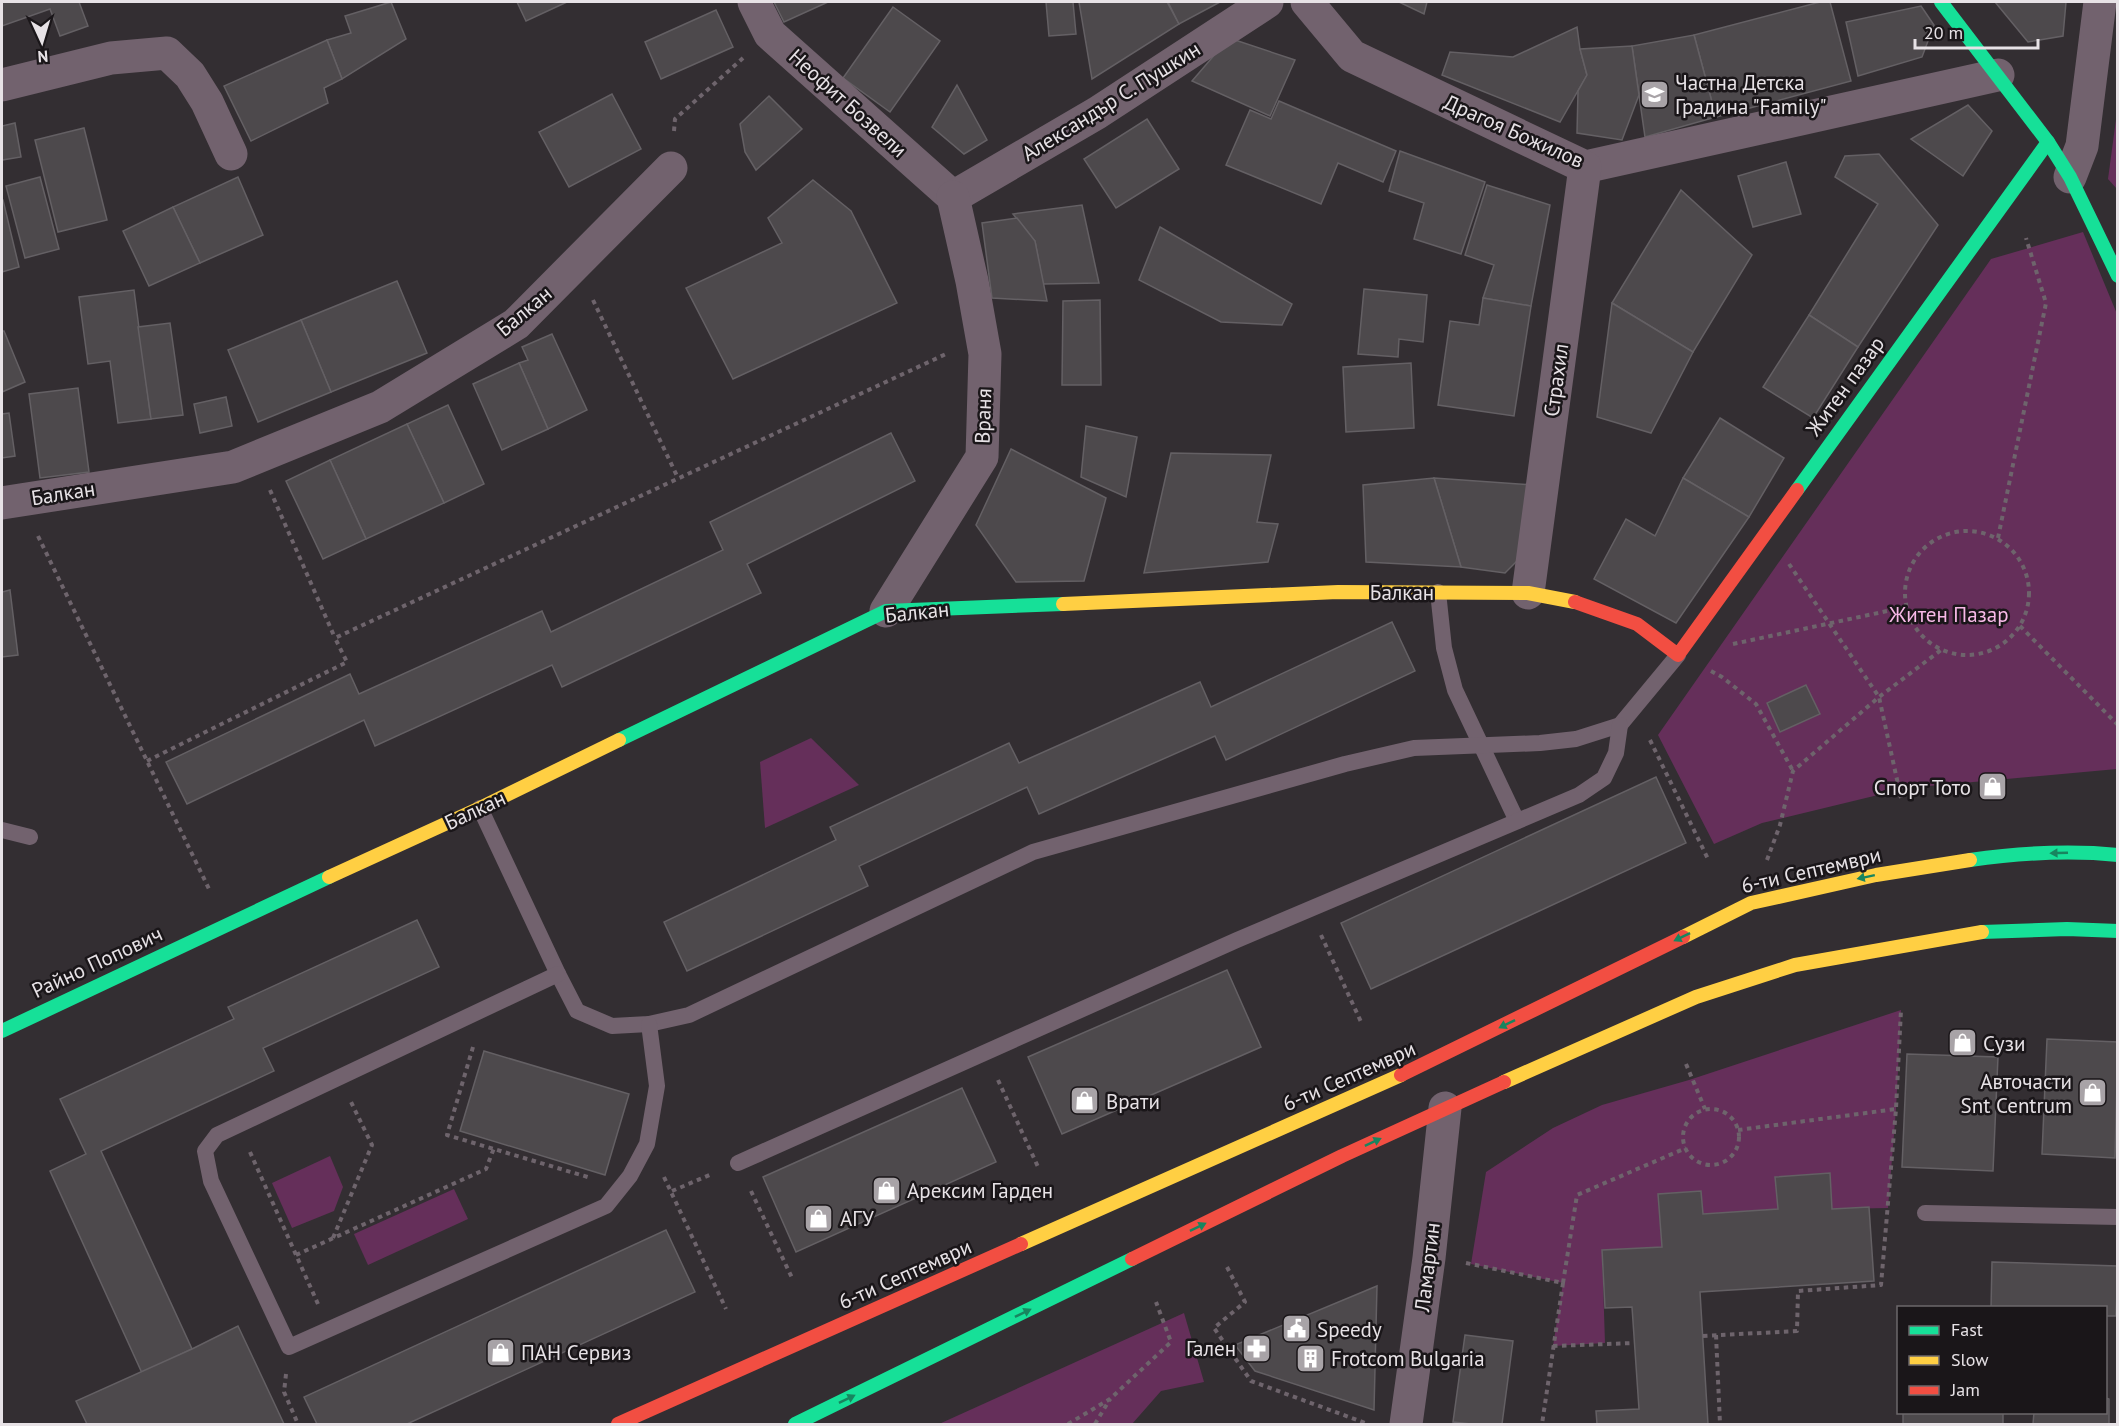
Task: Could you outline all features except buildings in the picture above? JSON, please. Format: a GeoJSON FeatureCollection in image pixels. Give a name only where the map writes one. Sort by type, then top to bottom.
{"type":"FeatureCollection","features":[{"type":"Feature","properties":{"kind":"main road"},"geometry":{"type":"LineString","coordinates":[[1941,2],[2048,142],[2070,177],[2118,276]]}},
{"type":"Feature","properties":{"kind":"main road","name":"Житен пазар"},"geometry":{"type":"LineString","coordinates":[[1678,655],[2048,142]]}},
{"type":"Feature","properties":{"kind":"main road","name":"Балкан"},"geometry":{"type":"LineString","coordinates":[[211,932],[480,808],[886,611],[1338,592],[1528,593],[1583,604],[1637,624],[1678,655]]}},
{"type":"Feature","properties":{"kind":"main road","name":"6-ти Септември"},"geometry":{"type":"LineString","coordinates":[[618,1425],[1429,1063],[1751,903],[1876,875],[2010,854],[2091,852],[2118,855]]}},
{"type":"Feature","properties":{"kind":"main road"},"geometry":{"type":"LineString","coordinates":[[795,1425],[1444,1108],[1696,997],[1795,965],[1979,932],[2067,928],[2118,931]]}},
{"type":"Feature","properties":{"kind":"main road","name":"Райно Попович"},"geometry":{"type":"LineString","coordinates":[[2,1031],[211,932]]}},
{"type":"Feature","properties":{"kind":"street","name":"Неофит Бозвели"},"geometry":{"type":"LineString","coordinates":[[754,2],[770,34],[953,197]]}},
{"type":"Feature","properties":{"kind":"street","name":"Александър С. Пушкин"},"geometry":{"type":"LineString","coordinates":[[953,197],[1098,113],[1268,2]]}},
{"type":"Feature","properties":{"kind":"street","name":"Драгоя Божилов"},"geometry":{"type":"LineString","coordinates":[[1307,2],[1352,56],[1585,168],[1998,75]]}},
{"type":"Feature","properties":{"kind":"street"},"geometry":{"type":"LineString","coordinates":[[2070,177],[2082,146],[2100,2]]}},
{"type":"Feature","properties":{"kind":"street"},"geometry":{"type":"LineString","coordinates":[[2,86],[111,58],[167,53],[190,75],[207,102],[231,154]]}},
{"type":"Feature","properties":{"kind":"street","name":"Балкан"},"geometry":{"type":"LineString","coordinates":[[11,501],[233,467],[380,406],[516,324],[671,168]]}},
{"type":"Feature","properties":{"kind":"street","name":"Страхил"},"geometry":{"type":"LineString","coordinates":[[1528,593],[1585,168]]}},
{"type":"Feature","properties":{"kind":"street","name":"Враня"},"geometry":{"type":"LineString","coordinates":[[886,611],[982,457],[986,354],[953,197]]}},
{"type":"Feature","properties":{"kind":"street","name":"Ламартин"},"geometry":{"type":"LineString","coordinates":[[1406,1425],[1429,1258],[1444,1108]]}},
{"type":"Feature","properties":{"kind":"lane"},"geometry":{"type":"LineString","coordinates":[[1438,592],[1444,648],[1455,690],[1517,821]]}},
{"type":"Feature","properties":{"kind":"lane"},"geometry":{"type":"LineString","coordinates":[[738,1163],[1310,909],[1579,795],[1604,778],[1616,753],[1620,725],[1678,655]]}},
{"type":"Feature","properties":{"kind":"lane"},"geometry":{"type":"LineString","coordinates":[[480,808],[558,974],[578,1011],[612,1026],[649,1024],[689,1015],[1032,852],[1345,764],[1414,748],[1540,743],[1576,739],[1620,725]]}},
{"type":"Feature","properties":{"kind":"lane"},"geometry":{"type":"LineString","coordinates":[[2,830],[30,837]]}},
{"type":"Feature","properties":{"kind":"lane"},"geometry":{"type":"LineString","coordinates":[[558,974],[218,1135],[205,1151],[210,1181],[289,1347],[606,1206],[630,1176],[647,1144],[657,1086],[649,1024]]}},
{"type":"Feature","properties":{"kind":"lane"},"geometry":{"type":"LineString","coordinates":[[1925,1213],[2118,1217]]}},
{"type":"Feature","properties":{"kind":"path"},"geometry":{"type":"LineString","coordinates":[[671,168],[675,119],[770,34]]}},
{"type":"Feature","properties":{"kind":"path"},"geometry":{"type":"LineString","coordinates":[[1998,538],[2046,303],[2011,192]]}},
{"type":"Feature","properties":{"kind":"path"},"geometry":{"type":"LineString","coordinates":[[576,264],[678,478]]}},
{"type":"Feature","properties":{"kind":"path"},"geometry":{"type":"LineString","coordinates":[[335,638],[982,337]]}},
{"type":"Feature","properties":{"kind":"path"},"geometry":{"type":"LineString","coordinates":[[147,761],[347,662],[256,457]]}},
{"type":"Feature","properties":{"kind":"path"},"geometry":{"type":"LineString","coordinates":[[11,501],[147,761],[226,924]]}},
{"type":"Feature","properties":{"kind":"path"},"geometry":{"type":"LineString","coordinates":[[1766,531],[1879,697],[1901,798]]}},
{"type":"Feature","properties":{"kind":"path"},"geometry":{"type":"LineString","coordinates":[[1975,531],[1998,538],[2017,555],[2028,578],[2029,603],[2020,626],[2005,643],[1985,653],[1963,656],[1941,650],[1925,640],[1913,625],[1905,607],[1905,583],[1913,561],[1929,543],[1951,532],[1975,531]]}},
{"type":"Feature","properties":{"kind":"path"},"geometry":{"type":"LineString","coordinates":[[1678,655],[1905,607]]}},
{"type":"Feature","properties":{"kind":"path"},"geometry":{"type":"LineString","coordinates":[[2020,626],[2118,725]]}},
{"type":"Feature","properties":{"kind":"path"},"geometry":{"type":"LineString","coordinates":[[1751,903],[1780,825],[1793,771],[1879,697],[1941,650]]}},
{"type":"Feature","properties":{"kind":"path"},"geometry":{"type":"LineString","coordinates":[[1678,655],[1722,677],[1756,704],[1793,771]]}},
{"type":"Feature","properties":{"kind":"path"},"geometry":{"type":"LineString","coordinates":[[1634,708],[1709,861]]}},
{"type":"Feature","properties":{"kind":"path"},"geometry":{"type":"LineString","coordinates":[[1310,909],[1362,1024]]}},
{"type":"Feature","properties":{"kind":"path"},"geometry":{"type":"LineString","coordinates":[[484,1008],[447,1134],[605,1181],[630,1176]]}},
{"type":"Feature","properties":{"kind":"path"},"geometry":{"type":"LineString","coordinates":[[1703,1336],[1797,1331],[1798,1291],[1881,1285],[1896,1109],[1901,1010]]}},
{"type":"Feature","properties":{"kind":"path"},"geometry":{"type":"LineString","coordinates":[[985,1052],[1040,1169]]}},
{"type":"Feature","properties":{"kind":"path"},"geometry":{"type":"LineString","coordinates":[[1686,1064],[1705,1109]]}},
{"type":"Feature","properties":{"kind":"path"},"geometry":{"type":"LineString","coordinates":[[332,1239],[372,1144],[340,1077]]}},
{"type":"Feature","properties":{"kind":"path"},"geometry":{"type":"LineString","coordinates":[[1705,1109],[1722,1111],[1735,1122],[1738,1130],[1739,1138],[1734,1154],[1720,1163],[1704,1164],[1690,1155],[1683,1140],[1686,1124],[1697,1113],[1705,1109]]}},
{"type":"Feature","properties":{"kind":"path"},"geometry":{"type":"LineString","coordinates":[[1738,1130],[1896,1109]]}},
{"type":"Feature","properties":{"kind":"path"},"geometry":{"type":"LineString","coordinates":[[238,1125],[330,1329]]}},
{"type":"Feature","properties":{"kind":"path"},"geometry":{"type":"LineString","coordinates":[[647,1144],[672,1191],[726,1309]]}},
{"type":"Feature","properties":{"kind":"path"},"geometry":{"type":"LineString","coordinates":[[296,1255],[486,1169],[494,1148]]}},
{"type":"Feature","properties":{"kind":"path"},"geometry":{"type":"LineString","coordinates":[[1542,1425],[1577,1195],[1686,1148]]}},
{"type":"Feature","properties":{"kind":"path"},"geometry":{"type":"LineString","coordinates":[[672,1191],[738,1163],[793,1280]]}},
{"type":"Feature","properties":{"kind":"path"},"geometry":{"type":"LineString","coordinates":[[1429,1258],[1471,1264],[1563,1283]]}},
{"type":"Feature","properties":{"kind":"path"},"geometry":{"type":"LineString","coordinates":[[1227,1267],[1245,1302],[1214,1328],[1251,1381],[1368,1425]]}},
{"type":"Feature","properties":{"kind":"path"},"geometry":{"type":"LineString","coordinates":[[1068,1425],[1110,1399],[1171,1341],[1156,1302]]}},
{"type":"Feature","properties":{"kind":"path"},"geometry":{"type":"LineString","coordinates":[[1716,1335],[1720,1425]]}},
{"type":"Feature","properties":{"kind":"path"},"geometry":{"type":"LineString","coordinates":[[1553,1346],[1634,1343]]}},
{"type":"Feature","properties":{"kind":"path"},"geometry":{"type":"LineString","coordinates":[[289,1347],[284,1392],[298,1425]]}},
{"type":"Feature","properties":{"kind":"path"},"geometry":{"type":"LineString","coordinates":[[1095,1425],[1110,1399]]}},
{"type":"Feature","properties":{"kind":"green space"},"geometry":{"type":"Polygon","coordinates":[[[2117,112],[2117,189],[2108,179],[2117,112]]]}},
{"type":"Feature","properties":{"kind":"green space","name":"Житен Пазар"},"geometry":{"type":"Polygon","coordinates":[[[2083,232],[2117,314],[2117,769],[1907,788],[1762,823],[1714,844],[1658,735],[1991,259],[2083,232]]]}},
{"type":"Feature","properties":{"kind":"green space"},"geometry":{"type":"Polygon","coordinates":[[[811,738],[859,785],[765,828],[760,762],[811,738]]]}},
{"type":"Feature","properties":{"kind":"green space"},"geometry":{"type":"Polygon","coordinates":[[[1901,1010],[1888,1208],[1832,1209],[1830,1173],[1776,1177],[1778,1209],[1703,1214],[1701,1191],[1658,1194],[1662,1247],[1602,1250],[1605,1343],[1553,1346],[1563,1283],[1471,1264],[1486,1172],[1553,1128],[1602,1105],[1689,1080],[1901,1010]]]}},
{"type":"Feature","properties":{"kind":"green space"},"geometry":{"type":"Polygon","coordinates":[[[330,1156],[343,1187],[334,1211],[292,1228],[272,1183],[330,1156]]]}},
{"type":"Feature","properties":{"kind":"green space"},"geometry":{"type":"Polygon","coordinates":[[[454,1189],[468,1219],[368,1265],[354,1234],[454,1189]]]}},
{"type":"Feature","properties":{"kind":"green space"},"geometry":{"type":"Polygon","coordinates":[[[1184,1313],[1204,1382],[1161,1391],[1132,1424],[939,1424],[1184,1313]]]}},
{"type":"Feature","properties":{"kind":"traffic: fast"},"geometry":{"type":"LineString","coordinates":[[1941,2],[2048,142],[2070,177],[2118,276]]}},
{"type":"Feature","properties":{"kind":"traffic: fast"},"geometry":{"type":"LineString","coordinates":[[1797,490],[2048,142]]}},
{"type":"Feature","properties":{"kind":"traffic: fast"},"geometry":{"type":"LineString","coordinates":[[619,740],[886,611],[1063,604]]}},
{"type":"Feature","properties":{"kind":"traffic: fast"},"geometry":{"type":"LineString","coordinates":[[1970,860],[2044,853],[2118,855]]}},
{"type":"Feature","properties":{"kind":"traffic: fast"},"geometry":{"type":"LineString","coordinates":[[2,1031],[329,877]]}},
{"type":"Feature","properties":{"kind":"traffic: fast"},"geometry":{"type":"LineString","coordinates":[[1982,932],[2067,929],[2118,931]]}},
{"type":"Feature","properties":{"kind":"traffic: fast"},"geometry":{"type":"LineString","coordinates":[[795,1424],[1132,1259]]}},
{"type":"Feature","properties":{"kind":"traffic: slow"},"geometry":{"type":"LineString","coordinates":[[1063,604],[1338,592],[1528,593],[1575,602]]}},
{"type":"Feature","properties":{"kind":"traffic: slow"},"geometry":{"type":"LineString","coordinates":[[329,877],[480,808],[619,740]]}},
{"type":"Feature","properties":{"kind":"traffic: slow"},"geometry":{"type":"LineString","coordinates":[[1683,937],[1751,903],[1876,875],[1970,860]]}},
{"type":"Feature","properties":{"kind":"traffic: slow"},"geometry":{"type":"LineString","coordinates":[[1504,1082],[1696,997],[1795,965],[1982,932]]}},
{"type":"Feature","properties":{"kind":"traffic: slow"},"geometry":{"type":"LineString","coordinates":[[1021,1244],[1401,1075]]}},
{"type":"Feature","properties":{"kind":"traffic: jam"},"geometry":{"type":"LineString","coordinates":[[1575,602],[1637,624],[1678,655],[1797,490]]}},
{"type":"Feature","properties":{"kind":"traffic: jam"},"geometry":{"type":"LineString","coordinates":[[1401,1075],[1683,937]]}},
{"type":"Feature","properties":{"kind":"traffic: jam"},"geometry":{"type":"LineString","coordinates":[[1132,1259],[1342,1156],[1504,1082]]}},
{"type":"Feature","properties":{"kind":"traffic: jam"},"geometry":{"type":"LineString","coordinates":[[618,1424],[1021,1244]]}},
{"type":"Feature","properties":{"kind":"place","name":"Частна Детска Градина \"Family\""},"geometry":{"type":"Point","coordinates":[1654,94]}},
{"type":"Feature","properties":{"kind":"place","name":"Спорт Тото"},"geometry":{"type":"Point","coordinates":[1992,787]}},
{"type":"Feature","properties":{"kind":"place","name":"Сузи"},"geometry":{"type":"Point","coordinates":[1962,1043]}},
{"type":"Feature","properties":{"kind":"place","name":"Авточасти Snt Centrum"},"geometry":{"type":"Point","coordinates":[2093,1093]}},
{"type":"Feature","properties":{"kind":"place","name":"Врати"},"geometry":{"type":"Point","coordinates":[1085,1101]}},
{"type":"Feature","properties":{"kind":"place","name":"Арексим Гарден"},"geometry":{"type":"Point","coordinates":[886,1190]}},
{"type":"Feature","properties":{"kind":"place","name":"АГУ"},"geometry":{"type":"Point","coordinates":[819,1218]}},
{"type":"Feature","properties":{"kind":"place","name":"Speedy"},"geometry":{"type":"Point","coordinates":[1296,1329]}},
{"type":"Feature","properties":{"kind":"place","name":"Гален"},"geometry":{"type":"Point","coordinates":[1257,1348]}},
{"type":"Feature","properties":{"kind":"place","name":"ПАН Сервиз"},"geometry":{"type":"Point","coordinates":[500,1352]}},
{"type":"Feature","properties":{"kind":"place","name":"Frotcom Bulgaria"},"geometry":{"type":"Point","coordinates":[1310,1358]}}]}
